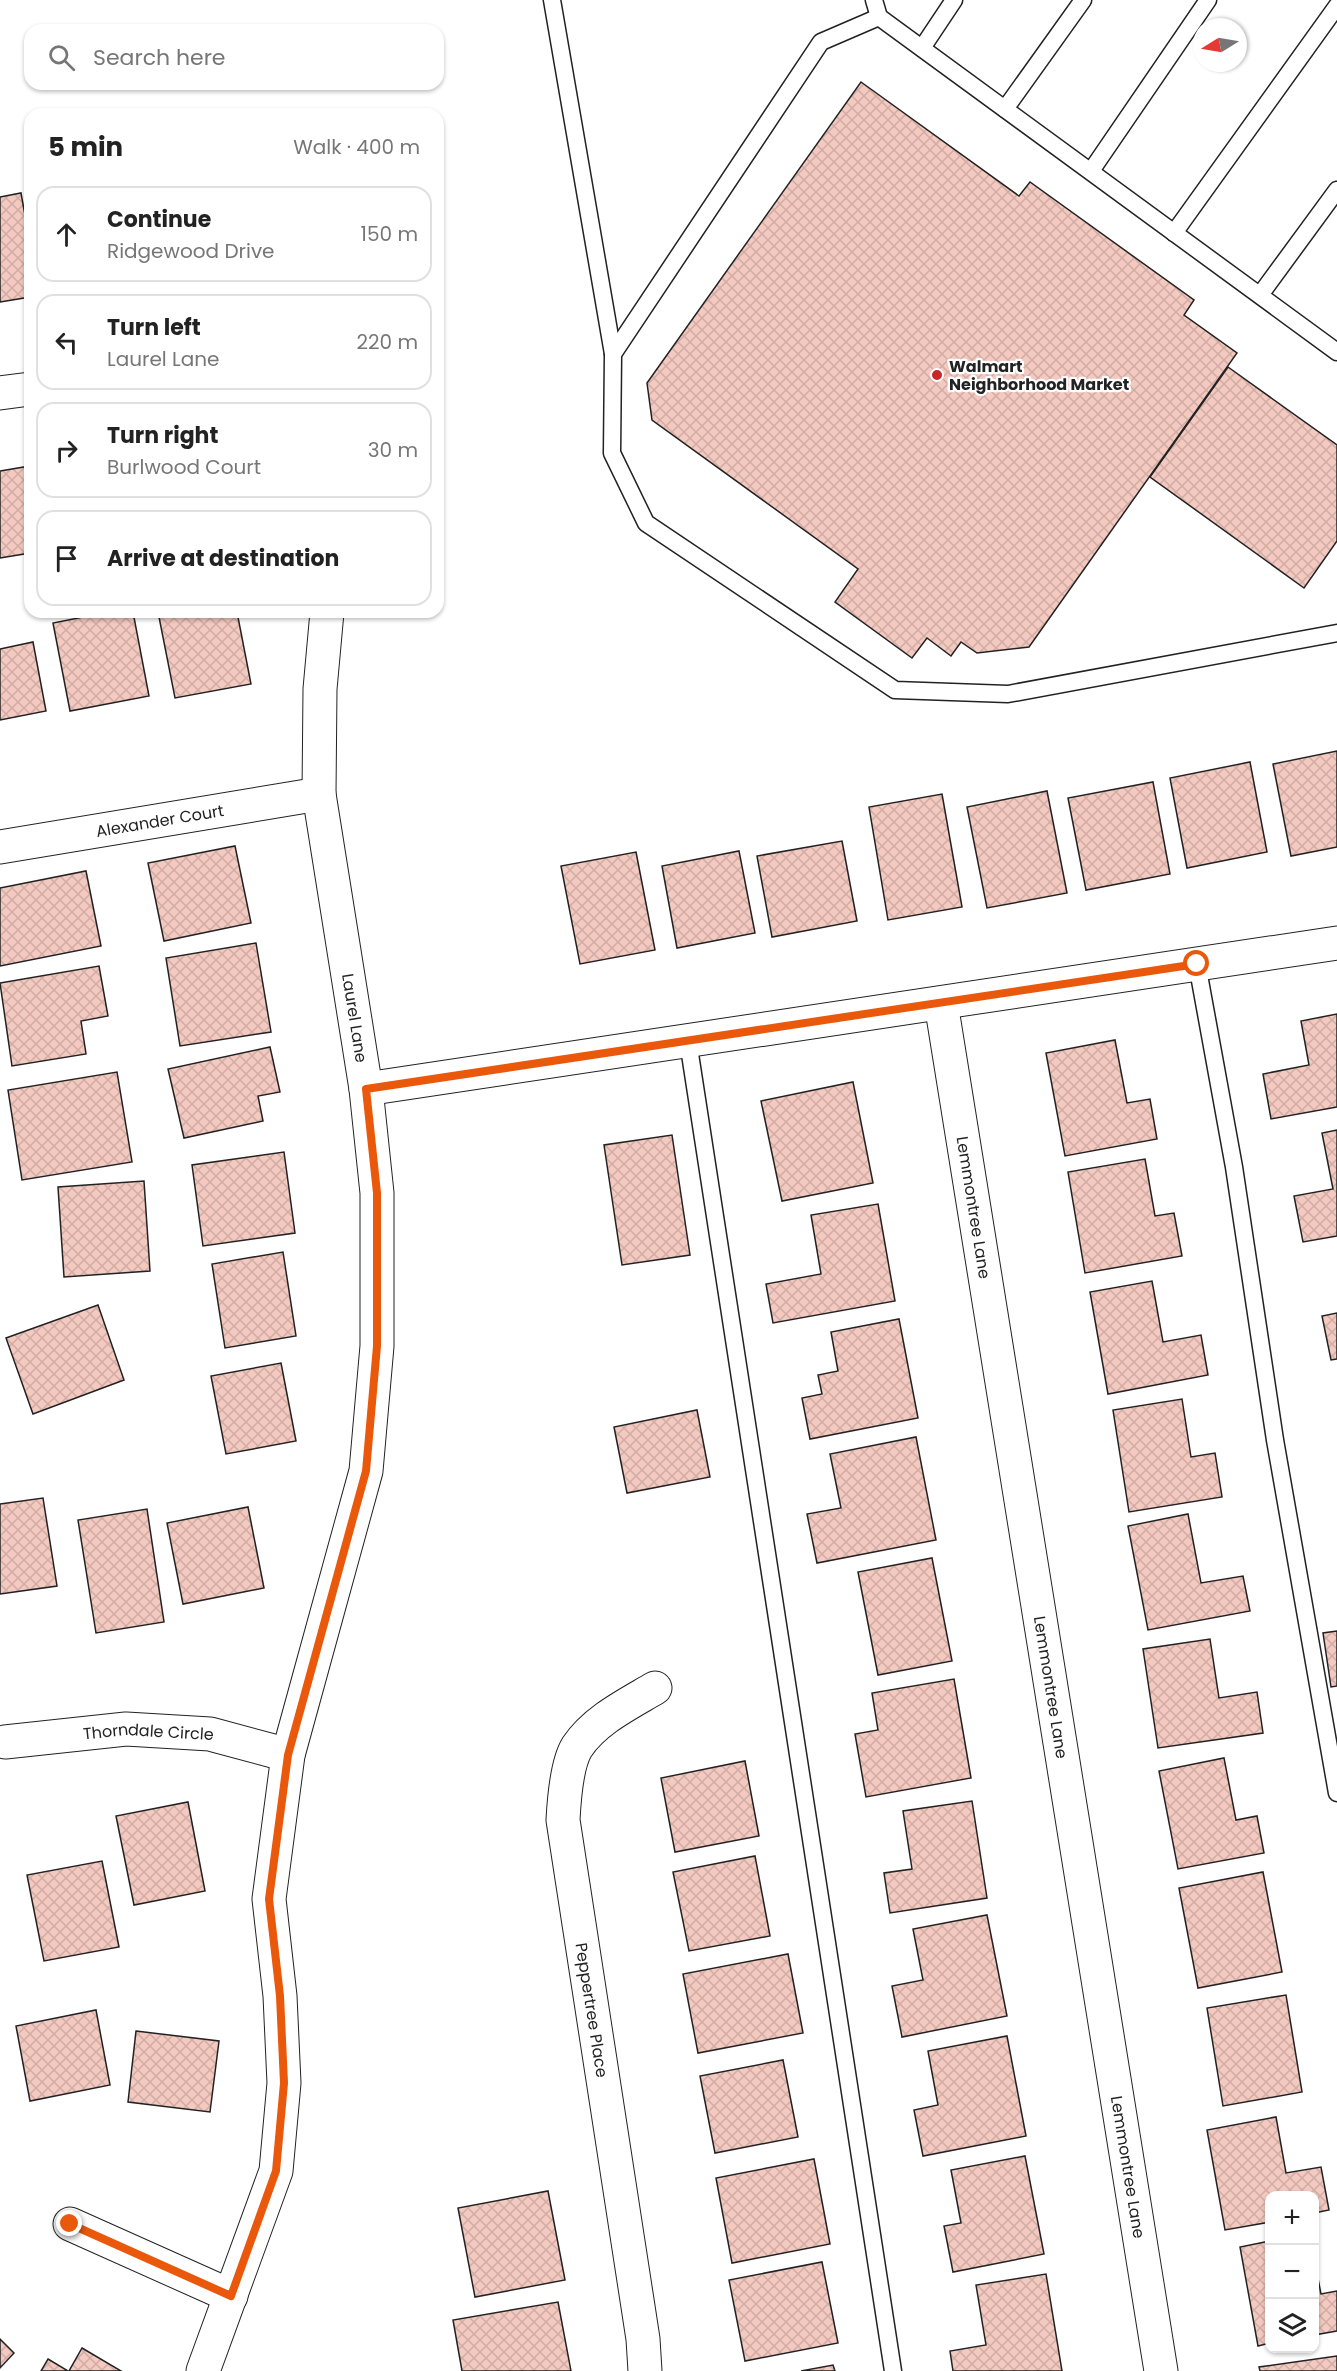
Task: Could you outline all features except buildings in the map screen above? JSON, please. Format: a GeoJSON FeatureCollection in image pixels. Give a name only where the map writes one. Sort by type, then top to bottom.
{"type":"FeatureCollection","features":[{"type":"Feature","properties":{"kind":"street"},"geometry":{"type":"LineString","coordinates":[[0,393],[24,390]]}},
{"type":"Feature","properties":{"kind":"street","name":"Laurel Lane"},"geometry":{"type":"LineString","coordinates":[[203,2371],[276,2171],[284,2083],[280,1996],[269,1899],[288,1755],[366,1471],[377,1346],[377,1193],[366,1089],[319,794],[320,689],[326,618]]}},
{"type":"Feature","properties":{"kind":"street","name":"Alexander Court"},"geometry":{"type":"LineString","coordinates":[[0,847],[319,794]]}},
{"type":"Feature","properties":{"kind":"street"},"geometry":{"type":"LineString","coordinates":[[366,1089],[1337,943]]}},
{"type":"Feature","properties":{"kind":"street","name":"Lemmontree Lane"},"geometry":{"type":"LineString","coordinates":[[942,1003],[1161,2371]]}},
{"type":"Feature","properties":{"kind":"street","name":"Peppertree Place"},"geometry":{"type":"LineString","coordinates":[[645,2371],[643,2339],[563,1820],[564,1792],[576,1748],[599,1723],[655,1688]]}},
{"type":"Feature","properties":{"kind":"street","name":"Thorndale Circle"},"geometry":{"type":"LineString","coordinates":[[5,1742],[126,1729],[210,1734],[288,1755]]}},
{"type":"Feature","properties":{"kind":"street"},"geometry":{"type":"LineString","coordinates":[[70,2224],[231,2296]]}},
{"type":"Feature","properties":{"kind":"lane"},"geometry":{"type":"LineString","coordinates":[[552,0],[613,354],[612,453],[646,523],[895,690],[1008,694],[1337,633]]}},
{"type":"Feature","properties":{"kind":"lane"},"geometry":{"type":"LineString","coordinates":[[874,0],[879,17],[1337,352]]}},
{"type":"Feature","properties":{"kind":"lane"},"geometry":{"type":"LineString","coordinates":[[922,48],[954,0]]}},
{"type":"Feature","properties":{"kind":"lane"},"geometry":{"type":"LineString","coordinates":[[1005,109],[1083,0]]}},
{"type":"Feature","properties":{"kind":"lane"},"geometry":{"type":"LineString","coordinates":[[1091,171],[1208,0]]}},
{"type":"Feature","properties":{"kind":"lane"},"geometry":{"type":"LineString","coordinates":[[1174,233],[1337,6]]}},
{"type":"Feature","properties":{"kind":"lane"},"geometry":{"type":"LineString","coordinates":[[613,354],[821,42],[879,17]]}},
{"type":"Feature","properties":{"kind":"lane"},"geometry":{"type":"LineString","coordinates":[[1260,295],[1337,190]]}},
{"type":"Feature","properties":{"kind":"lane"},"geometry":{"type":"LineString","coordinates":[[1197,964],[1234,1167],[1275,1440],[1337,1793]]}},
{"type":"Feature","properties":{"kind":"lane"},"geometry":{"type":"LineString","coordinates":[[688,1041],[893,2371]]}},
{"type":"Feature","properties":{"kind":"place","name":"Walmart Neighborhood Market"},"geometry":{"type":"Point","coordinates":[937,375]}},
{"type":"Feature","properties":{"kind":"route"},"geometry":{"type":"LineString","coordinates":[[70,2224],[231,2296],[276,2171],[284,2083],[280,1996],[269,1899],[288,1755],[366,1471],[377,1346],[377,1193],[366,1089],[1197,964]]}}]}
